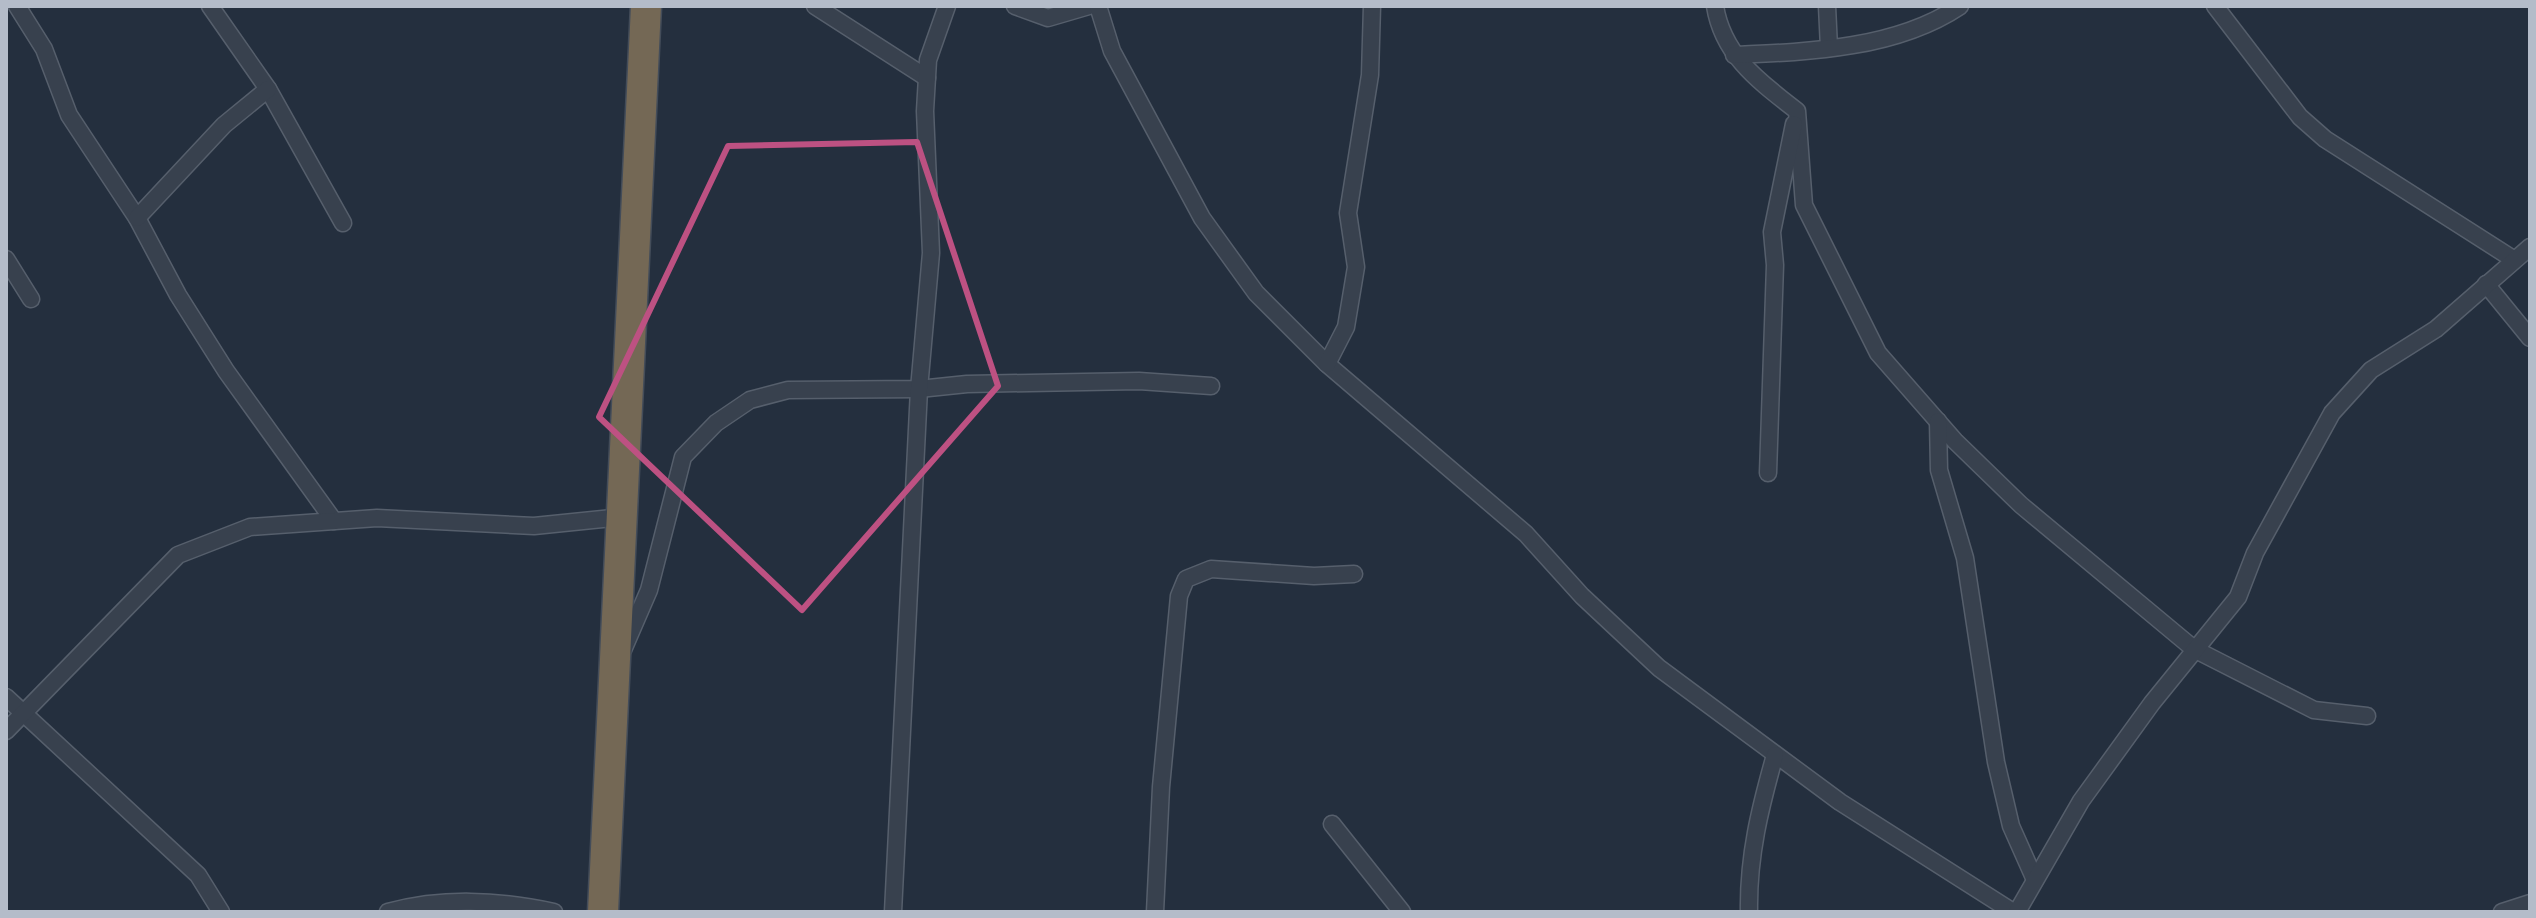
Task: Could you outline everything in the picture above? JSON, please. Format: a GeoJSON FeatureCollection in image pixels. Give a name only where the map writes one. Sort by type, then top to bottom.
{"type":"FeatureCollection","features":[{"type":"Feature","properties":{"kind":"highway"},"geometry":{"type":"LineString","coordinates":[[603,912],[646,6]]}},
{"type":"Feature","properties":{"kind":"street"},"geometry":{"type":"LineString","coordinates":[[17,6],[44,49],[69,115],[137,218],[178,295],[226,371],[334,521]]}},
{"type":"Feature","properties":{"kind":"street"},"geometry":{"type":"LineString","coordinates":[[210,6],[268,89],[343,223]]}},
{"type":"Feature","properties":{"kind":"street"},"geometry":{"type":"LineString","coordinates":[[815,6],[927,78]]}},
{"type":"Feature","properties":{"kind":"street"},"geometry":{"type":"LineString","coordinates":[[893,912],[919,389],[931,253],[928,60],[947,6]]}},
{"type":"Feature","properties":{"kind":"street"},"geometry":{"type":"LineString","coordinates":[[1015,6],[1048,18],[1089,6]]}},
{"type":"Feature","properties":{"kind":"street"},"geometry":{"type":"LineString","coordinates":[[1098,6],[1112,51],[1202,218],[1256,293],[1327,364],[1526,534],[1582,596],[1659,668],[1840,802],[2015,912],[2081,801],[2194,649],[2238,597],[2255,553],[2332,413],[2371,370],[2436,329],[2530,247]]}},
{"type":"Feature","properties":{"kind":"street"},"geometry":{"type":"LineString","coordinates":[[1327,364],[1346,327],[1356,267],[1348,213],[1370,75],[1372,6]]}},
{"type":"Feature","properties":{"kind":"street"},"geometry":{"type":"LineString","coordinates":[[1715,6],[1734,55],[1752,75],[1797,111],[1804,205],[1878,353],[1938,421],[2021,505],[2194,649],[2314,710],[2367,716]]}},
{"type":"Feature","properties":{"kind":"street"},"geometry":{"type":"LineString","coordinates":[[1827,6],[1829,48]]}},
{"type":"Feature","properties":{"kind":"street"},"geometry":{"type":"LineString","coordinates":[[1734,55],[1829,48],[1919,29],[1960,6]]}},
{"type":"Feature","properties":{"kind":"street"},"geometry":{"type":"LineString","coordinates":[[2215,6],[2300,117],[2325,139],[2513,259]]}},
{"type":"Feature","properties":{"kind":"street"},"geometry":{"type":"LineString","coordinates":[[137,218],[224,125],[268,89]]}},
{"type":"Feature","properties":{"kind":"street"},"geometry":{"type":"LineString","coordinates":[[1768,473],[1775,265],[1772,232],[1797,111]]}},
{"type":"Feature","properties":{"kind":"street"},"geometry":{"type":"LineString","coordinates":[[6,259],[31,299]]}},
{"type":"Feature","properties":{"kind":"street"},"geometry":{"type":"LineString","coordinates":[[2486,284],[2530,338]]}},
{"type":"Feature","properties":{"kind":"street"},"geometry":{"type":"LineString","coordinates":[[615,668],[649,590],[683,457],[699,438],[750,400],[788,390],[919,389],[967,384],[1139,381],[1211,386]]}},
{"type":"Feature","properties":{"kind":"street"},"geometry":{"type":"LineString","coordinates":[[1938,421],[1939,470],[1965,558],[1993,749],[2011,826],[2035,880]]}},
{"type":"Feature","properties":{"kind":"street"},"geometry":{"type":"LineString","coordinates":[[6,731],[178,555],[250,527],[377,518],[534,526],[622,517]]}},
{"type":"Feature","properties":{"kind":"street"},"geometry":{"type":"LineString","coordinates":[[1155,912],[1161,787],[1179,596],[1186,579],[1211,569],[1314,576],[1354,574]]}},
{"type":"Feature","properties":{"kind":"street"},"geometry":{"type":"LineString","coordinates":[[6,697],[21,715],[198,875],[221,912]]}},
{"type":"Feature","properties":{"kind":"street"},"geometry":{"type":"LineString","coordinates":[[1749,912],[1748,872],[1756,823],[1775,755]]}},
{"type":"Feature","properties":{"kind":"street"},"geometry":{"type":"LineString","coordinates":[[1332,824],[1402,912]]}},
{"type":"Feature","properties":{"kind":"street"},"geometry":{"type":"LineString","coordinates":[[388,912],[431,901],[456,900],[554,912]]}},
{"type":"Feature","properties":{"kind":"street"},"geometry":{"type":"LineString","coordinates":[[2502,912],[2530,903]]}},
{"type":"Feature","properties":{"kind":"highlighted area"},"geometry":{"type":"Polygon","coordinates":[[[917,142],[998,386],[802,610],[599,417],[728,146],[917,142]]]}}]}
